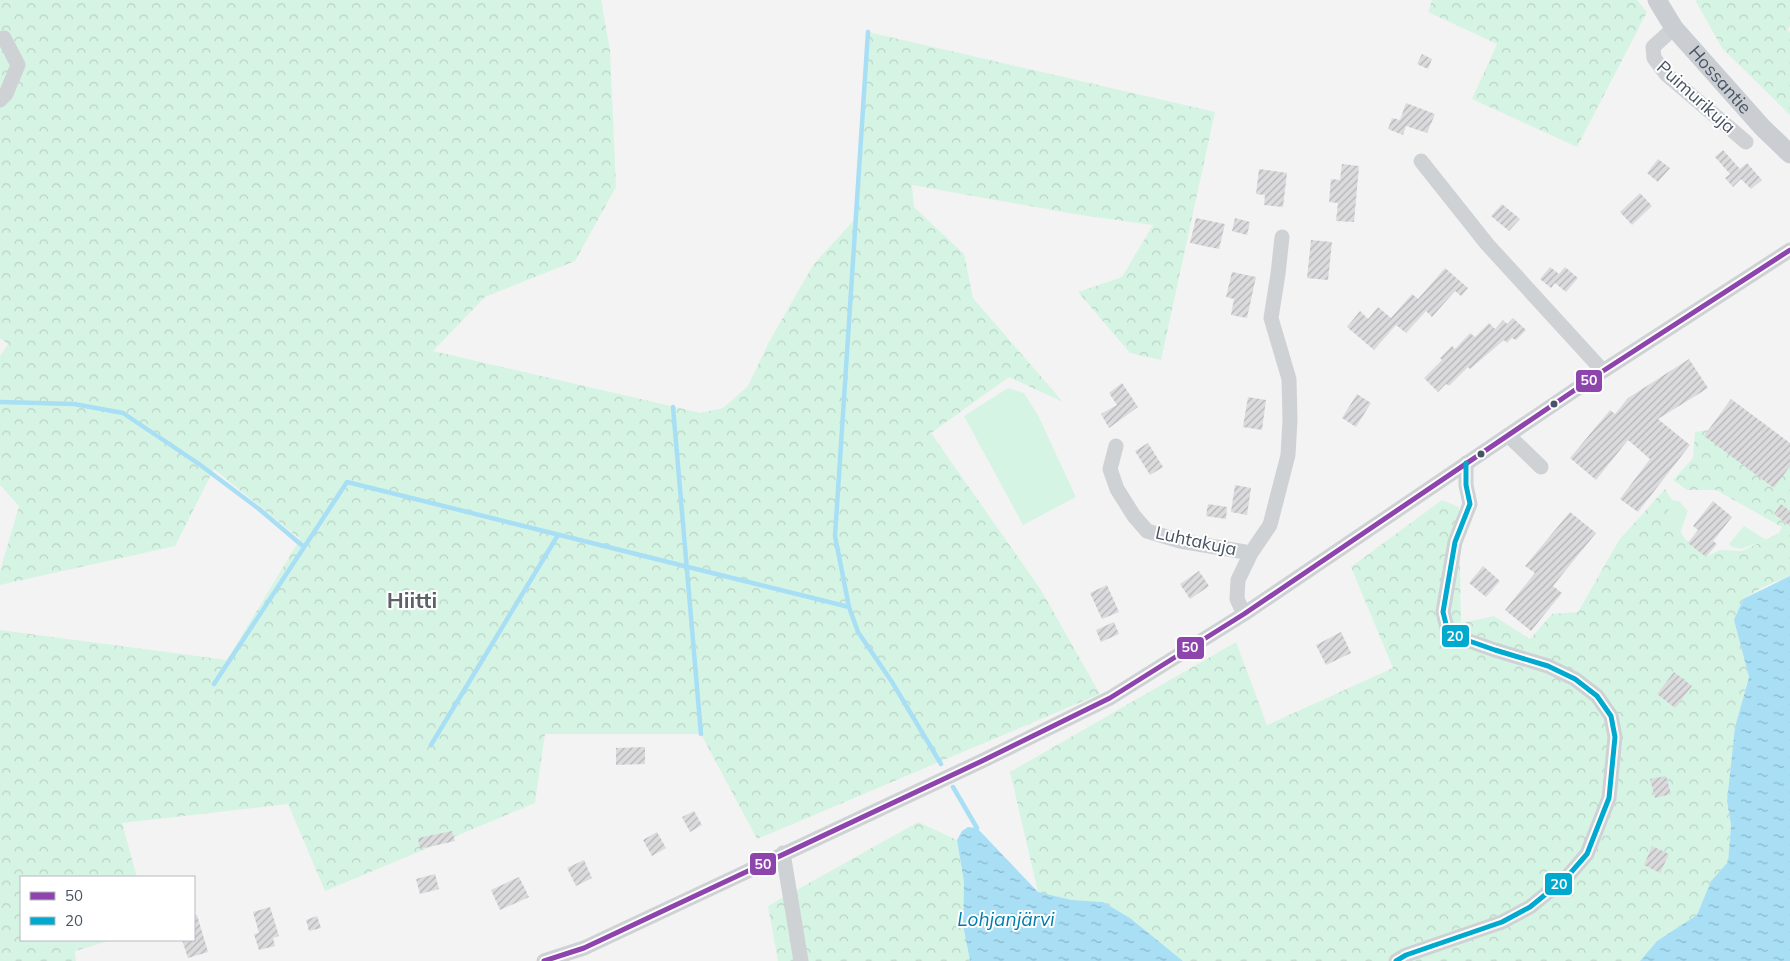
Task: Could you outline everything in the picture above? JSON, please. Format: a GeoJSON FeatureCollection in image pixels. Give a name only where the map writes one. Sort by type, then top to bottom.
{"type":"FeatureCollection","features":[{"type":"Feature","properties":{"kind":"main road","name":"Hossantie"},"geometry":{"type":"LineString","coordinates":[[1657,0],[1674,28],[1762,127],[1790,154]]}},
{"type":"Feature","properties":{"kind":"street","name":"Puimurikuja"},"geometry":{"type":"LineString","coordinates":[[1674,28],[1653,47],[1654,58],[1666,74],[1746,142]]}},
{"type":"Feature","properties":{"kind":"street"},"geometry":{"type":"LineString","coordinates":[[0,39],[4,38],[18,64],[6,94],[0,100]]}},
{"type":"Feature","properties":{"kind":"street"},"geometry":{"type":"LineString","coordinates":[[1421,161],[1487,244],[1603,371]]}},
{"type":"Feature","properties":{"kind":"street"},"geometry":{"type":"LineString","coordinates":[[1244,614],[1237,599],[1238,580],[1270,525],[1288,455],[1290,420],[1289,379],[1271,318],[1282,237]]}},
{"type":"Feature","properties":{"kind":"street"},"geometry":{"type":"LineString","coordinates":[[544,961],[584,948],[982,762],[1110,698],[1244,614],[1603,371],[1790,250]]}},
{"type":"Feature","properties":{"kind":"street"},"geometry":{"type":"LineString","coordinates":[[1508,435],[1541,468]]}},
{"type":"Feature","properties":{"kind":"street","name":"Luhtakuja"},"geometry":{"type":"LineString","coordinates":[[1116,446],[1110,469],[1114,482],[1134,516],[1148,531],[1180,541],[1252,553]]}},
{"type":"Feature","properties":{"kind":"street"},"geometry":{"type":"LineString","coordinates":[[1396,961],[1406,954],[1502,922],[1530,907],[1567,877],[1587,854],[1609,798],[1615,737],[1611,716],[1597,696],[1575,678],[1548,666],[1452,635],[1447,628],[1443,612],[1454,551],[1470,504],[1466,486],[1466,463]]}},
{"type":"Feature","properties":{"kind":"street"},"geometry":{"type":"LineString","coordinates":[[783,854],[801,961]]}},
{"type":"Feature","properties":{"kind":"green space"},"geometry":{"type":"Polygon","coordinates":[[[0,0],[601,0],[610,50],[616,187],[575,261],[485,297],[433,351],[701,413],[723,408],[748,386],[769,342],[813,265],[855,219],[868,32],[1215,112],[1161,360],[1130,353],[1078,292],[1122,277],[1153,225],[1080,215],[912,185],[914,207],[964,254],[973,298],[1063,402],[1009,377],[931,433],[1041,590],[1100,694],[757,839],[701,734],[545,734],[535,803],[325,891],[288,804],[122,823],[137,876],[20,876],[20,941],[109,941],[75,951],[76,961],[0,961],[0,630],[227,660],[300,539],[214,469],[175,546],[0,585],[0,571],[19,506],[0,485],[0,356],[8,344],[0,338],[0,0]]]}},
{"type":"Feature","properties":{"kind":"green space"},"geometry":{"type":"Polygon","coordinates":[[[1432,0],[1637,0],[1647,12],[1577,147],[1472,99],[1497,44],[1428,12],[1432,0]]]}},
{"type":"Feature","properties":{"kind":"green space"},"geometry":{"type":"Polygon","coordinates":[[[1695,0],[1790,0],[1790,26],[1787,30],[1790,32],[1790,115],[1722,48],[1695,0]]]}},
{"type":"Feature","properties":{"kind":"green space"},"geometry":{"type":"Polygon","coordinates":[[[1008,388],[1024,393],[1038,415],[1076,497],[1023,525],[964,416],[1008,388]]]}},
{"type":"Feature","properties":{"kind":"green space"},"geometry":{"type":"Polygon","coordinates":[[[1713,429],[1790,453],[1790,576],[1763,587],[1743,599],[1734,620],[1749,676],[1735,727],[1727,801],[1731,825],[1728,862],[1711,881],[1697,915],[1657,941],[1640,961],[1183,961],[1130,918],[1103,902],[1072,900],[1038,892],[1010,772],[1236,642],[1267,725],[1393,668],[1351,567],[1442,500],[1459,507],[1461,623],[1494,616],[1530,639],[1552,614],[1578,612],[1619,540],[1665,489],[1672,500],[1665,519],[1679,528],[1685,539],[1708,556],[1719,550],[1742,551],[1779,533],[1782,527],[1716,490],[1687,490],[1673,480],[1693,458],[1695,432],[1713,429]]]}},
{"type":"Feature","properties":{"kind":"green space"},"geometry":{"type":"Polygon","coordinates":[[[1672,500],[1679,501],[1688,511],[1681,531],[1664,518],[1672,500]]]}},
{"type":"Feature","properties":{"kind":"green space"},"geometry":{"type":"Polygon","coordinates":[[[1744,526],[1766,540],[1741,549],[1732,547],[1729,544],[1744,526]]]}},
{"type":"Feature","properties":{"kind":"green space"},"geometry":{"type":"Polygon","coordinates":[[[918,822],[957,840],[964,882],[963,925],[970,961],[778,961],[768,906],[918,822]]]}},
{"type":"Feature","properties":{"kind":"water"},"geometry":{"type":"Polygon","coordinates":[[[1790,576],[1790,961],[1640,961],[1657,941],[1697,915],[1711,881],[1728,862],[1731,825],[1727,801],[1735,727],[1749,677],[1734,620],[1743,599],[1790,576]]]}},
{"type":"Feature","properties":{"kind":"water","name":"Lohjanjärvi"},"geometry":{"type":"Polygon","coordinates":[[[968,827],[977,828],[1038,892],[1072,900],[1103,902],[1130,918],[1183,961],[970,961],[963,925],[964,882],[957,840],[962,831],[968,827]]]}},
{"type":"Feature","properties":{"kind":"building"},"geometry":{"type":"Polygon","coordinates":[[[1422,54],[1432,59],[1428,69],[1417,64],[1422,54]]]}},
{"type":"Feature","properties":{"kind":"building"},"geometry":{"type":"Polygon","coordinates":[[[1406,103],[1435,114],[1427,133],[1406,126],[1403,135],[1388,129],[1392,118],[1400,120],[1406,103]]]}},
{"type":"Feature","properties":{"kind":"building"},"geometry":{"type":"Polygon","coordinates":[[[1723,150],[1740,169],[1747,163],[1762,180],[1751,189],[1741,179],[1733,187],[1725,178],[1730,174],[1715,157],[1723,150]]]}},
{"type":"Feature","properties":{"kind":"building"},"geometry":{"type":"Polygon","coordinates":[[[1658,159],[1670,168],[1658,182],[1647,173],[1658,159]]]}},
{"type":"Feature","properties":{"kind":"building"},"geometry":{"type":"Polygon","coordinates":[[[1342,164],[1359,166],[1354,222],[1336,221],[1338,203],[1329,202],[1331,179],[1340,180],[1342,164]]]}},
{"type":"Feature","properties":{"kind":"building"},"geometry":{"type":"Polygon","coordinates":[[[1259,169],[1287,173],[1283,207],[1264,205],[1265,195],[1256,194],[1259,169]]]}},
{"type":"Feature","properties":{"kind":"building"},"geometry":{"type":"Polygon","coordinates":[[[1640,193],[1652,206],[1632,225],[1620,212],[1640,193]]]}},
{"type":"Feature","properties":{"kind":"building"},"geometry":{"type":"Polygon","coordinates":[[[1502,204],[1520,219],[1509,231],[1491,216],[1502,204]]]}},
{"type":"Feature","properties":{"kind":"building"},"geometry":{"type":"Polygon","coordinates":[[[1196,218],[1225,224],[1219,249],[1190,243],[1196,218]]]}},
{"type":"Feature","properties":{"kind":"building"},"geometry":{"type":"Polygon","coordinates":[[[1235,218],[1250,222],[1247,235],[1232,231],[1235,218]]]}},
{"type":"Feature","properties":{"kind":"building"},"geometry":{"type":"Polygon","coordinates":[[[1311,240],[1332,242],[1328,280],[1307,278],[1311,240]]]}},
{"type":"Feature","properties":{"kind":"building"},"geometry":{"type":"Polygon","coordinates":[[[1550,267],[1559,274],[1565,267],[1578,278],[1566,292],[1555,283],[1551,288],[1540,279],[1550,267]]]}},
{"type":"Feature","properties":{"kind":"building"},"geometry":{"type":"Polygon","coordinates":[[[1445,268],[1468,288],[1461,296],[1455,291],[1432,317],[1426,311],[1406,333],[1396,325],[1374,350],[1347,327],[1360,311],[1368,319],[1378,307],[1391,318],[1412,294],[1418,299],[1445,268]]]}},
{"type":"Feature","properties":{"kind":"building"},"geometry":{"type":"Polygon","coordinates":[[[1232,272],[1256,277],[1247,318],[1231,315],[1234,299],[1226,297],[1232,272]]]}},
{"type":"Feature","properties":{"kind":"building"},"geometry":{"type":"Polygon","coordinates":[[[1513,318],[1526,330],[1516,340],[1512,338],[1507,343],[1504,340],[1470,369],[1468,367],[1449,386],[1446,384],[1438,392],[1424,378],[1442,360],[1440,358],[1452,346],[1455,349],[1470,333],[1475,337],[1489,323],[1495,329],[1503,320],[1507,324],[1513,318]]]}},
{"type":"Feature","properties":{"kind":"building"},"geometry":{"type":"Polygon","coordinates":[[[1689,359],[1708,388],[1658,419],[1690,445],[1638,512],[1620,499],[1650,459],[1628,440],[1596,480],[1570,458],[1610,410],[1615,414],[1628,398],[1689,359]]]}},
{"type":"Feature","properties":{"kind":"building"},"geometry":{"type":"Polygon","coordinates":[[[1122,383],[1138,407],[1109,428],[1101,414],[1117,405],[1109,393],[1122,383]]]}},
{"type":"Feature","properties":{"kind":"building"},"geometry":{"type":"Polygon","coordinates":[[[1357,394],[1371,403],[1356,427],[1342,418],[1357,394]]]}},
{"type":"Feature","properties":{"kind":"building"},"geometry":{"type":"Polygon","coordinates":[[[1248,397],[1266,400],[1262,430],[1243,427],[1248,397]]]}},
{"type":"Feature","properties":{"kind":"building"},"geometry":{"type":"Polygon","coordinates":[[[1731,399],[1790,443],[1790,466],[1774,488],[1704,436],[1731,399]]]}},
{"type":"Feature","properties":{"kind":"building"},"geometry":{"type":"Polygon","coordinates":[[[1148,443],[1163,467],[1150,475],[1135,451],[1148,443]]]}},
{"type":"Feature","properties":{"kind":"building"},"geometry":{"type":"Polygon","coordinates":[[[1235,485],[1251,488],[1247,515],[1231,512],[1235,485]]]}},
{"type":"Feature","properties":{"kind":"building"},"geometry":{"type":"Polygon","coordinates":[[[1713,501],[1732,517],[1713,541],[1717,544],[1706,557],[1688,543],[1698,530],[1693,526],[1713,501]]]}},
{"type":"Feature","properties":{"kind":"building"},"geometry":{"type":"Polygon","coordinates":[[[1208,504],[1227,507],[1226,519],[1206,516],[1208,504]]]}},
{"type":"Feature","properties":{"kind":"building"},"geometry":{"type":"Polygon","coordinates":[[[1781,504],[1790,511],[1790,526],[1774,514],[1781,504]]]}},
{"type":"Feature","properties":{"kind":"building"},"geometry":{"type":"Polygon","coordinates":[[[1570,512],[1596,533],[1553,586],[1562,593],[1531,631],[1505,610],[1535,573],[1525,566],[1570,512]]]}},
{"type":"Feature","properties":{"kind":"building"},"geometry":{"type":"Polygon","coordinates":[[[1483,566],[1500,581],[1486,597],[1469,583],[1483,566]]]}},
{"type":"Feature","properties":{"kind":"building"},"geometry":{"type":"Polygon","coordinates":[[[1199,571],[1209,586],[1190,599],[1180,584],[1199,571]]]}},
{"type":"Feature","properties":{"kind":"building"},"geometry":{"type":"Polygon","coordinates":[[[1107,585],[1119,612],[1102,619],[1090,593],[1107,585]]]}},
{"type":"Feature","properties":{"kind":"building"},"geometry":{"type":"Polygon","coordinates":[[[1114,622],[1119,634],[1101,642],[1096,630],[1114,622]]]}},
{"type":"Feature","properties":{"kind":"building"},"geometry":{"type":"Polygon","coordinates":[[[1341,632],[1351,653],[1326,665],[1316,645],[1341,632]]]}},
{"type":"Feature","properties":{"kind":"building"},"geometry":{"type":"Polygon","coordinates":[[[1674,672],[1692,686],[1675,708],[1657,694],[1674,672]]]}},
{"type":"Feature","properties":{"kind":"building"},"geometry":{"type":"Polygon","coordinates":[[[645,747],[645,764],[616,765],[616,748],[645,747]]]}},
{"type":"Feature","properties":{"kind":"building"},"geometry":{"type":"Polygon","coordinates":[[[1666,776],[1671,794],[1655,798],[1650,779],[1666,776]]]}},
{"type":"Feature","properties":{"kind":"building"},"geometry":{"type":"Polygon","coordinates":[[[694,811],[702,825],[690,832],[682,817],[694,811]]]}},
{"type":"Feature","properties":{"kind":"building"},"geometry":{"type":"Polygon","coordinates":[[[452,831],[455,841],[420,849],[418,838],[452,831]]]}},
{"type":"Feature","properties":{"kind":"building"},"geometry":{"type":"Polygon","coordinates":[[[657,832],[666,848],[652,856],[643,840],[657,832]]]}},
{"type":"Feature","properties":{"kind":"building"},"geometry":{"type":"Polygon","coordinates":[[[1652,846],[1669,854],[1660,873],[1644,865],[1652,846]]]}},
{"type":"Feature","properties":{"kind":"building"},"geometry":{"type":"Polygon","coordinates":[[[584,860],[592,878],[576,886],[567,868],[584,860]]]}},
{"type":"Feature","properties":{"kind":"building"},"geometry":{"type":"Polygon","coordinates":[[[435,874],[439,889],[420,894],[416,879],[435,874]]]}},
{"type":"Feature","properties":{"kind":"building"},"geometry":{"type":"Polygon","coordinates":[[[519,877],[529,897],[500,910],[491,890],[519,877]]]}},
{"type":"Feature","properties":{"kind":"building"},"geometry":{"type":"Polygon","coordinates":[[[270,907],[279,936],[273,938],[275,946],[259,950],[254,934],[259,933],[253,912],[270,907]]]}},
{"type":"Feature","properties":{"kind":"building"},"geometry":{"type":"Polygon","coordinates":[[[197,915],[208,952],[188,958],[182,941],[195,941],[195,916],[197,915]]]}},
{"type":"Feature","properties":{"kind":"building"},"geometry":{"type":"Polygon","coordinates":[[[317,916],[321,928],[309,931],[306,920],[317,916]]]}},
{"type":"Feature","properties":{"kind":"waterway"},"geometry":{"type":"LineString","coordinates":[[868,32],[835,536],[849,607],[858,632],[892,682],[941,764]]}},
{"type":"Feature","properties":{"kind":"waterway"},"geometry":{"type":"LineString","coordinates":[[0,402],[74,404],[123,413],[199,464],[259,509],[304,547]]}},
{"type":"Feature","properties":{"kind":"waterway"},"geometry":{"type":"LineString","coordinates":[[673,407],[701,734]]}},
{"type":"Feature","properties":{"kind":"waterway"},"geometry":{"type":"LineString","coordinates":[[214,684],[347,482],[849,607]]}},
{"type":"Feature","properties":{"kind":"waterway"},"geometry":{"type":"LineString","coordinates":[[431,745],[558,535]]}},
{"type":"Feature","properties":{"kind":"waterway"},"geometry":{"type":"LineString","coordinates":[[953,787],[977,828]]}},
{"type":"Feature","properties":{"kind":"transit line","name":"50"},"geometry":{"type":"LineString","coordinates":[[544,961],[584,948],[982,761],[1110,698],[1244,614],[1603,371],[1790,250]]}},
{"type":"Feature","properties":{"kind":"transit line","name":"20"},"geometry":{"type":"LineString","coordinates":[[1396,961],[1406,955],[1502,922],[1530,907],[1567,877],[1587,854],[1609,798],[1615,737],[1611,716],[1597,696],[1575,679],[1548,666],[1452,635],[1447,628],[1443,612],[1455,542],[1470,504],[1466,485],[1466,463]]}},
{"type":"Feature","properties":{"kind":"district","name":"Hiitti"},"geometry":{"type":"Point","coordinates":[412,600]}}]}
